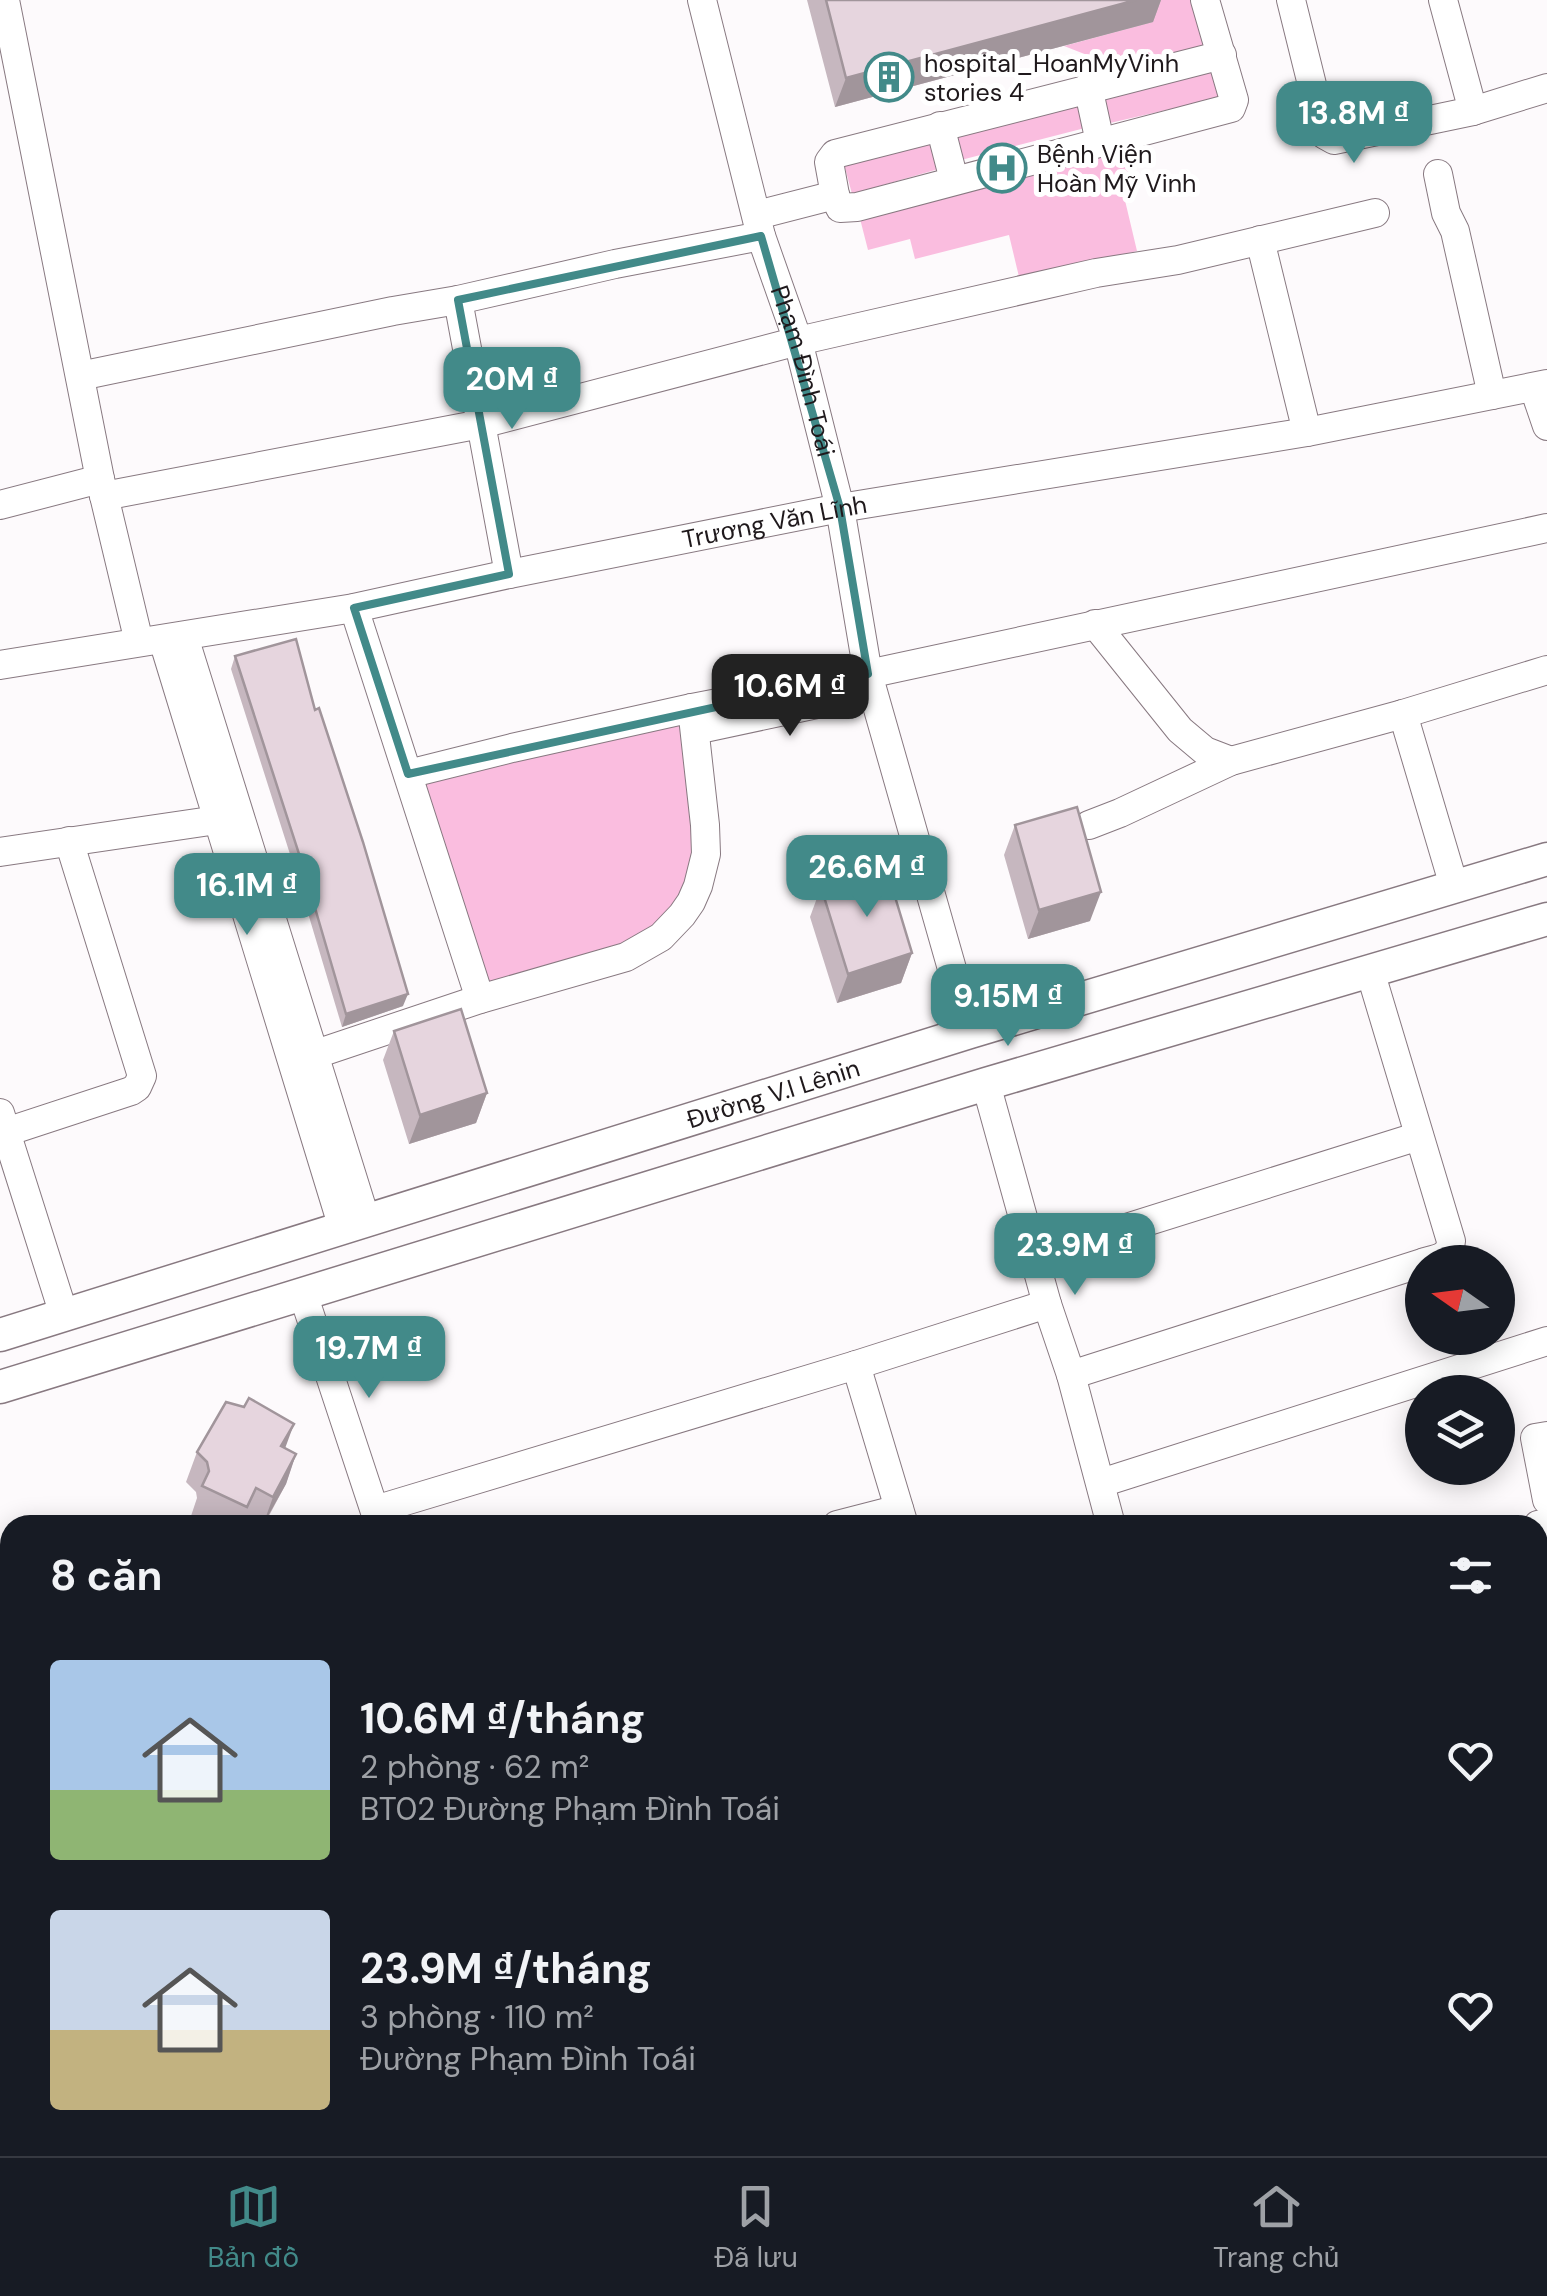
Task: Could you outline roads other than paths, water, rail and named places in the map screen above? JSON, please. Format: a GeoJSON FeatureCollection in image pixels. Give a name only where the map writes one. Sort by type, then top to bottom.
{"type":"FeatureCollection","features":[{"type":"Feature","properties":{"kind":"main road","name":"Đường V.I Lênin"},"geometry":{"type":"LineString","coordinates":[[0,1335],[970,1032],[1547,859]]}},
{"type":"Feature","properties":{"kind":"main road"},"geometry":{"type":"LineString","coordinates":[[0,1387],[986,1084],[1547,919]]}},
{"type":"Feature","properties":{"kind":"main road"},"geometry":{"type":"LineString","coordinates":[[970,1032],[986,1084]]}},
{"type":"Feature","properties":{"kind":"main road"},"geometry":{"type":"LineString","coordinates":[[289,1245],[303,1294]]}},
{"type":"Feature","properties":{"kind":"street","name":"Phạm Đình Toái"},"geometry":{"type":"LineString","coordinates":[[702,0],[759,225],[798,341],[840,508],[870,683],[970,1032]]}},
{"type":"Feature","properties":{"kind":"street"},"geometry":{"type":"LineString","coordinates":[[1205,0],[1222,55],[1234,100],[1230,108],[857,207],[840,208],[835,195],[828,162],[835,154],[1222,55]]}},
{"type":"Feature","properties":{"kind":"street"},"geometry":{"type":"LineString","coordinates":[[1291,0],[1323,129],[1329,138],[1338,140],[1472,111],[1547,88]]}},
{"type":"Feature","properties":{"kind":"street"},"geometry":{"type":"LineString","coordinates":[[1443,0],[1472,111]]}},
{"type":"Feature","properties":{"kind":"street"},"geometry":{"type":"LineString","coordinates":[[4,12],[102,488],[314,1055],[355,1224]]}},
{"type":"Feature","properties":{"kind":"street"},"geometry":{"type":"LineString","coordinates":[[1088,87],[1100,142]]}},
{"type":"Feature","properties":{"kind":"street"},"geometry":{"type":"LineString","coordinates":[[940,126],[954,180]]}},
{"type":"Feature","properties":{"kind":"street"},"geometry":{"type":"LineString","coordinates":[[1438,174],[1492,395]]}},
{"type":"Feature","properties":{"kind":"street"},"geometry":{"type":"LineString","coordinates":[[80,376],[458,300],[615,264],[759,225],[835,195]]}},
{"type":"Feature","properties":{"kind":"street"},"geometry":{"type":"LineString","coordinates":[[0,505],[481,424],[798,341],[1096,273],[1178,260],[1375,213]]}},
{"type":"Feature","properties":{"kind":"street"},"geometry":{"type":"LineString","coordinates":[[1260,240],[1307,432]]}},
{"type":"Feature","properties":{"kind":"street"},"geometry":{"type":"LineString","coordinates":[[458,300],[509,574]]}},
{"type":"Feature","properties":{"kind":"street"},"geometry":{"type":"LineString","coordinates":[[1541,386],[1547,426]]}},
{"type":"Feature","properties":{"kind":"street","name":"Trương Văn Lĩnh"},"geometry":{"type":"LineString","coordinates":[[0,665],[354,608],[840,508],[1307,432],[1541,386]]}},
{"type":"Feature","properties":{"kind":"street"},"geometry":{"type":"LineString","coordinates":[[408,774],[512,748],[693,719],[870,683],[1094,624],[1547,528]]}},
{"type":"Feature","properties":{"kind":"street"},"geometry":{"type":"LineString","coordinates":[[354,608],[480,999]]}},
{"type":"Feature","properties":{"kind":"street"},"geometry":{"type":"LineString","coordinates":[[1094,624],[1180,730],[1205,751],[1231,761]]}},
{"type":"Feature","properties":{"kind":"street"},"geometry":{"type":"LineString","coordinates":[[162,640],[218,820],[355,1224]]}},
{"type":"Feature","properties":{"kind":"street"},"geometry":{"type":"LineString","coordinates":[[1089,825],[1231,761],[1547,670]]}},
{"type":"Feature","properties":{"kind":"street"},"geometry":{"type":"LineString","coordinates":[[1403,714],[1454,886]]}},
{"type":"Feature","properties":{"kind":"street"},"geometry":{"type":"LineString","coordinates":[[314,1055],[480,999],[626,957],[661,938],[682,915],[698,886],[706,854],[693,719]]}},
{"type":"Feature","properties":{"kind":"street"},"geometry":{"type":"LineString","coordinates":[[0,852],[218,820]]}},
{"type":"Feature","properties":{"kind":"street"},"geometry":{"type":"LineString","coordinates":[[64,1315],[2,1126],[131,1092],[142,1076],[69,841]]}},
{"type":"Feature","properties":{"kind":"street"},"geometry":{"type":"LineString","coordinates":[[1370,971],[1450,1245]]}},
{"type":"Feature","properties":{"kind":"street"},"geometry":{"type":"LineString","coordinates":[[986,1084],[1109,1515]]}},
{"type":"Feature","properties":{"kind":"street"},"geometry":{"type":"LineString","coordinates":[[1034,1257],[1419,1136]]}},
{"type":"Feature","properties":{"kind":"street"},"geometry":{"type":"LineString","coordinates":[[1071,1375],[1405,1269]]}},
{"type":"Feature","properties":{"kind":"street"},"geometry":{"type":"LineString","coordinates":[[303,1294],[376,1515]]}},
{"type":"Feature","properties":{"kind":"street"},"geometry":{"type":"LineString","coordinates":[[383,1515],[1047,1304]]}},
{"type":"Feature","properties":{"kind":"street"},"geometry":{"type":"LineString","coordinates":[[1100,1483],[1547,1341]]}},
{"type":"Feature","properties":{"kind":"street"},"geometry":{"type":"LineString","coordinates":[[856,1365],[901,1515]]}},
{"type":"Feature","properties":{"kind":"street"},"geometry":{"type":"LineString","coordinates":[[1547,1436],[1535,1438],[1547,1500]]}},
{"type":"Feature","properties":{"kind":"place","name":"hospital_HoanMyVinh stories 4"},"geometry":{"type":"Point","coordinates":[889,77]}},
{"type":"Feature","properties":{"kind":"place","name":"Bệnh Viện Hoàn Mỹ Vinh"},"geometry":{"type":"Point","coordinates":[1002,168]}}]}
